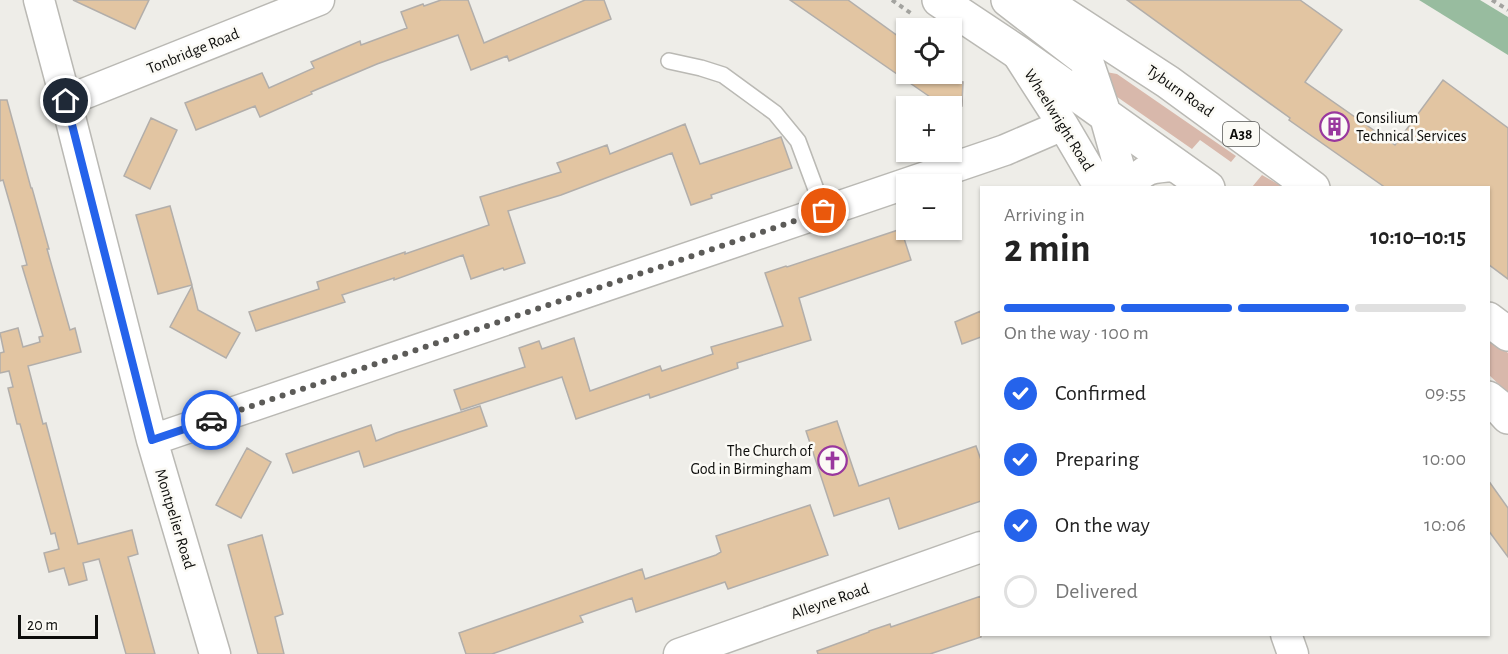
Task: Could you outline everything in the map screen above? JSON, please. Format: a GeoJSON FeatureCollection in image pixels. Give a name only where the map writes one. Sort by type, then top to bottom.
{"type":"FeatureCollection","features":[{"type":"Feature","properties":{"kind":"highway"},"geometry":{"type":"LineString","coordinates":[[939,0],[1017,52],[1205,186]]}},
{"type":"Feature","properties":{"kind":"highway"},"geometry":{"type":"LineString","coordinates":[[957,0],[979,27]]}},
{"type":"Feature","properties":{"kind":"highway"},"geometry":{"type":"LineString","coordinates":[[1008,0],[1086,60],[1104,113]]}},
{"type":"Feature","properties":{"kind":"highway","name":"Tyburn Road"},"geometry":{"type":"LineString","coordinates":[[1042,0],[1168,82],[1310,186]]}},
{"type":"Feature","properties":{"kind":"highway"},"geometry":{"type":"LineString","coordinates":[[1490,320],[1508,334]]}},
{"type":"Feature","properties":{"kind":"highway"},"geometry":{"type":"LineString","coordinates":[[1490,400],[1508,417]]}},
{"type":"Feature","properties":{"kind":"street","name":"Montpelier Road"},"geometry":{"type":"LineString","coordinates":[[39,0],[152,440],[215,654]]}},
{"type":"Feature","properties":{"kind":"street","name":"Tonbridge Road"},"geometry":{"type":"LineString","coordinates":[[66,101],[319,0]]}},
{"type":"Feature","properties":{"kind":"street","name":"Wheelwright Road"},"geometry":{"type":"LineString","coordinates":[[1017,52],[1099,186]]}},
{"type":"Feature","properties":{"kind":"street","name":"Wheelwright Road"},"geometry":{"type":"LineString","coordinates":[[1104,113],[1125,186]]}},
{"type":"Feature","properties":{"kind":"street"},"geometry":{"type":"LineString","coordinates":[[152,440],[1005,150],[1063,125]]}},
{"type":"Feature","properties":{"kind":"street"},"geometry":{"type":"LineString","coordinates":[[1128,186],[1137,176],[1155,167],[1179,166]]}},
{"type":"Feature","properties":{"kind":"street","name":"Alleyne Road"},"geometry":{"type":"LineString","coordinates":[[679,654],[980,547]]}},
{"type":"Feature","properties":{"kind":"street"},"geometry":{"type":"LineString","coordinates":[[1287,636],[1293,654]]}},
{"type":"Feature","properties":{"kind":"lane"},"geometry":{"type":"LineString","coordinates":[[669,61],[723,75],[775,113],[798,141],[824,211]]}},
{"type":"Feature","properties":{"kind":"path"},"geometry":{"type":"LineString","coordinates":[[1492,0],[1508,10]]}},
{"type":"Feature","properties":{"kind":"shaded area"},"geometry":{"type":"Polygon","coordinates":[[[1419,0],[1480,0],[1508,17],[1508,55],[1419,0]]]}},
{"type":"Feature","properties":{"kind":"shaded area"},"geometry":{"type":"Polygon","coordinates":[[[1106,72],[1117,74],[1236,156],[1231,162],[1200,140],[1192,149],[1110,92],[1106,72]]]}},
{"type":"Feature","properties":{"kind":"shaded area"},"geometry":{"type":"Polygon","coordinates":[[[1262,175],[1281,186],[1253,186],[1262,175]]]}},
{"type":"Feature","properties":{"kind":"shaded area"},"geometry":{"type":"Polygon","coordinates":[[[1490,338],[1508,353],[1508,393],[1490,376],[1490,338]]]}},
{"type":"Feature","properties":{"kind":"building"},"geometry":{"type":"Polygon","coordinates":[[[73,0],[149,0],[135,29],[73,0]]]}},
{"type":"Feature","properties":{"kind":"building"},"geometry":{"type":"Polygon","coordinates":[[[441,0],[468,0],[484,43],[585,0],[604,0],[611,19],[509,61],[507,56],[471,70],[458,35],[377,64],[260,117],[255,106],[196,130],[185,103],[262,73],[269,88],[314,68],[311,62],[360,41],[361,45],[407,28],[401,12],[441,0]]]}},
{"type":"Feature","properties":{"kind":"building"},"geometry":{"type":"Polygon","coordinates":[[[790,0],[848,0],[896,35],[896,73],[790,0]]]}},
{"type":"Feature","properties":{"kind":"building"},"geometry":{"type":"Polygon","coordinates":[[[1127,0],[1300,0],[1342,30],[1305,82],[1395,145],[1443,80],[1508,128],[1508,279],[1490,266],[1490,186],[1383,186],[1289,120],[1290,118],[1127,0]]]}},
{"type":"Feature","properties":{"kind":"building"},"geometry":{"type":"Polygon","coordinates":[[[963,82],[962,106],[962,96],[929,96],[911,84],[962,84],[963,82]]]}},
{"type":"Feature","properties":{"kind":"building"},"geometry":{"type":"Polygon","coordinates":[[[0,100],[7,100],[70,330],[75,328],[81,352],[28,366],[43,424],[46,423],[78,544],[132,530],[138,554],[128,557],[155,654],[126,654],[99,559],[83,563],[87,580],[69,585],[64,568],[49,572],[44,553],[59,549],[55,533],[51,534],[20,424],[17,424],[8,388],[13,387],[9,371],[0,373],[0,353],[4,352],[0,333],[18,328],[23,347],[40,342],[39,337],[43,336],[22,266],[27,265],[16,225],[3,180],[0,181],[0,100]]]}},
{"type":"Feature","properties":{"kind":"building"},"geometry":{"type":"Polygon","coordinates":[[[151,118],[177,130],[150,189],[124,176],[151,118]]]}},
{"type":"Feature","properties":{"kind":"building"},"geometry":{"type":"Polygon","coordinates":[[[685,124],[700,164],[781,137],[792,168],[711,195],[712,198],[691,205],[672,153],[561,195],[508,211],[525,263],[471,279],[463,255],[394,280],[394,278],[342,295],[345,302],[256,331],[249,312],[319,289],[317,282],[489,225],[480,197],[561,172],[557,163],[607,145],[610,154],[685,124]]]}},
{"type":"Feature","properties":{"kind":"building"},"geometry":{"type":"Polygon","coordinates":[[[170,206],[192,285],[158,294],[136,215],[170,206]]]}},
{"type":"Feature","properties":{"kind":"building"},"geometry":{"type":"Polygon","coordinates":[[[896,231],[896,240],[905,240],[911,260],[799,298],[811,340],[737,363],[738,368],[650,398],[649,394],[576,419],[562,377],[461,410],[454,390],[525,367],[519,348],[539,341],[542,349],[574,338],[590,391],[660,366],[662,371],[713,354],[711,347],[783,326],[765,273],[896,231]]]}},
{"type":"Feature","properties":{"kind":"building"},"geometry":{"type":"Polygon","coordinates":[[[192,286],[198,310],[240,333],[226,358],[170,327],[192,286]]]}},
{"type":"Feature","properties":{"kind":"building"},"geometry":{"type":"Polygon","coordinates":[[[980,311],[980,337],[962,344],[955,322],[980,311]]]}},
{"type":"Feature","properties":{"kind":"building"},"geometry":{"type":"Polygon","coordinates":[[[480,406],[487,426],[364,467],[359,451],[293,473],[286,454],[371,425],[376,441],[480,406]]]}},
{"type":"Feature","properties":{"kind":"building"},"geometry":{"type":"Polygon","coordinates":[[[837,421],[859,486],[976,446],[980,457],[980,501],[899,529],[889,498],[834,516],[806,431],[837,421]]]}},
{"type":"Feature","properties":{"kind":"building"},"geometry":{"type":"Polygon","coordinates":[[[247,448],[271,462],[241,518],[216,505],[247,448]]]}},
{"type":"Feature","properties":{"kind":"building"},"geometry":{"type":"Polygon","coordinates":[[[1490,483],[1508,508],[1508,557],[1490,533],[1490,483]]]}},
{"type":"Feature","properties":{"kind":"building"},"geometry":{"type":"Polygon","coordinates":[[[810,505],[828,555],[728,589],[725,582],[636,612],[632,598],[580,616],[583,622],[492,654],[466,654],[459,633],[642,569],[645,579],[716,555],[721,552],[716,536],[810,505]]]}},
{"type":"Feature","properties":{"kind":"building"},"geometry":{"type":"Polygon","coordinates":[[[262,535],[283,614],[275,617],[284,654],[258,654],[228,545],[262,535]]]}},
{"type":"Feature","properties":{"kind":"building"},"geometry":{"type":"Polygon","coordinates":[[[980,596],[981,637],[930,654],[818,654],[817,651],[869,631],[890,624],[891,627],[980,596]]]}},
{"type":"Feature","properties":{"kind":"way so far"},"geometry":{"type":"LineString","coordinates":[[211,420],[824,211]]}},
{"type":"Feature","properties":{"kind":"place","name":"Consilium Technical Services"},"geometry":{"type":"Point","coordinates":[1335,127]}},
{"type":"Feature","properties":{"kind":"place","name":"The Church of God in Birmingham"},"geometry":{"type":"Point","coordinates":[833,460]}},
{"type":"Feature","properties":{"kind":"route"},"geometry":{"type":"LineString","coordinates":[[66,101],[152,440],[211,420]]}}]}
